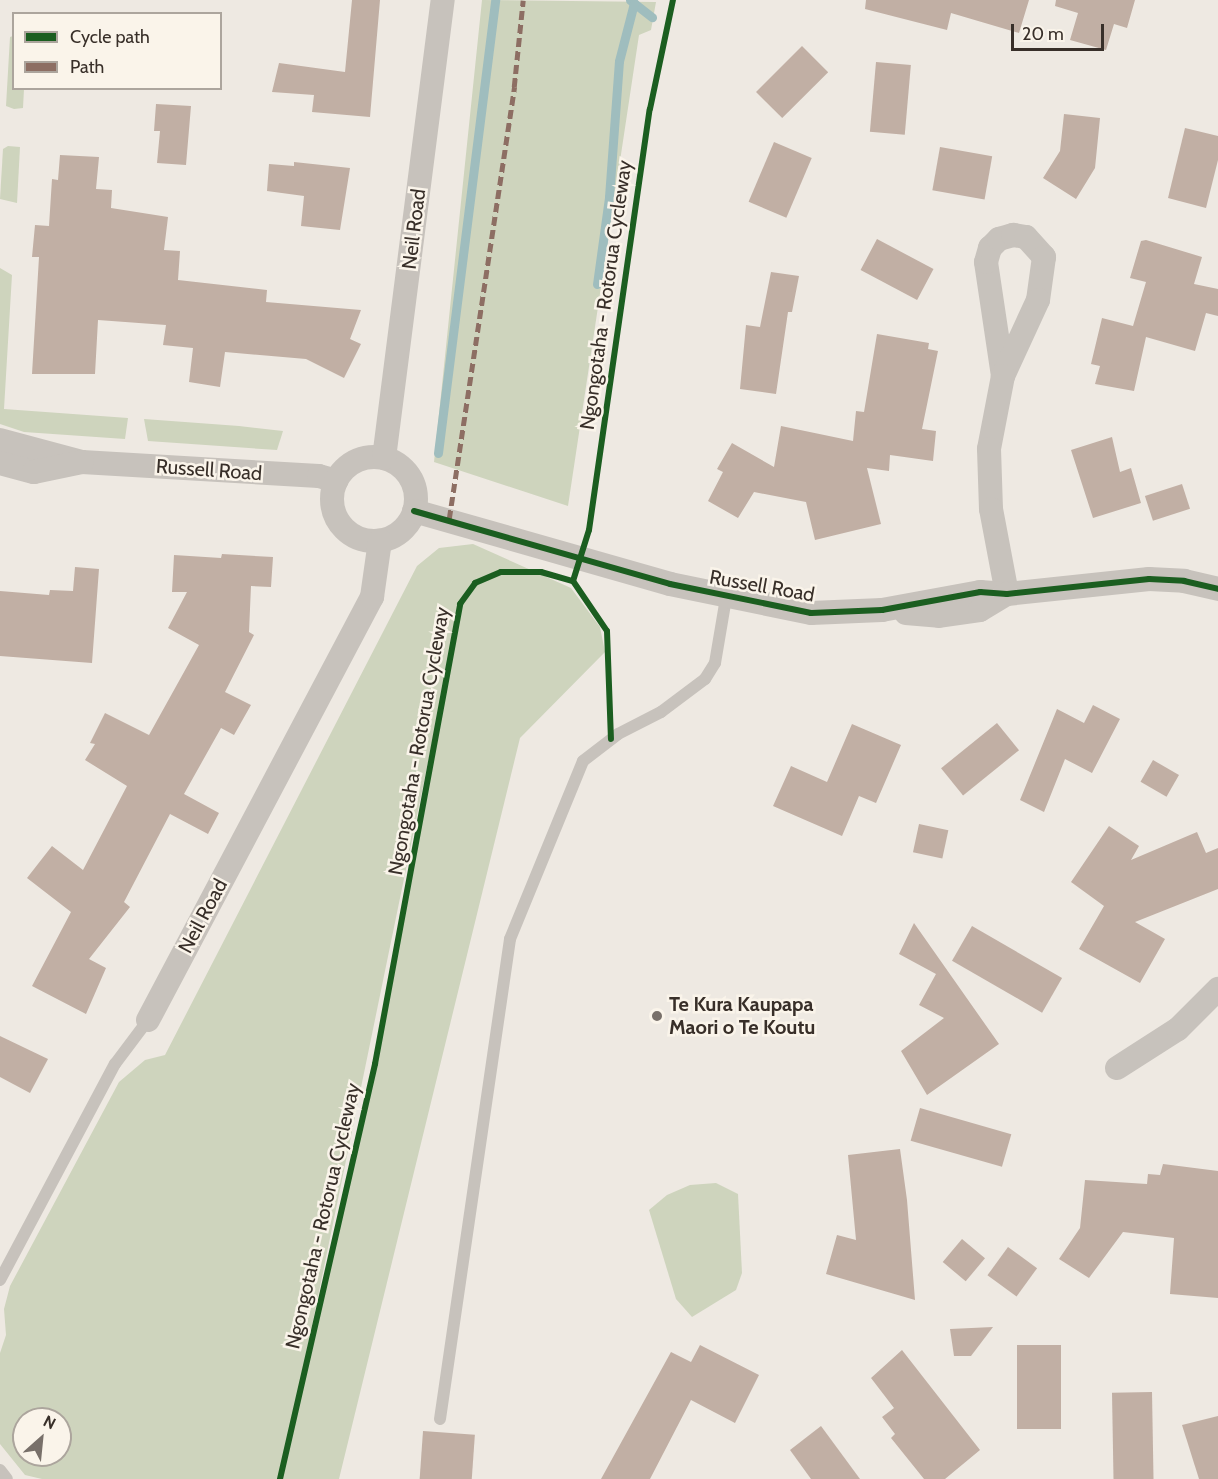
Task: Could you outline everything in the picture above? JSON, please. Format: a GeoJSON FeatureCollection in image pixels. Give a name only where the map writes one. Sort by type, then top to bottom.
{"type":"FeatureCollection","features":[{"type":"Feature","properties":{"kind":"street","name":"Neil Road"},"geometry":{"type":"LineString","coordinates":[[384,458],[443,0]]}},
{"type":"Feature","properties":{"kind":"street"},"geometry":{"type":"LineString","coordinates":[[1003,376],[986,261],[990,248],[999,239],[1012,234],[1026,237],[1036,245],[1044,257],[1038,300],[1003,376],[988,476],[1007,594]]}},
{"type":"Feature","properties":{"kind":"street","name":"Russell Road"},"geometry":{"type":"LineString","coordinates":[[0,440],[82,462],[319,476],[336,481]]}},
{"type":"Feature","properties":{"kind":"street"},"geometry":{"type":"LineString","coordinates":[[384,458],[405,471],[412,481],[414,511],[403,529],[380,541],[365,540],[340,524],[333,502],[336,481],[356,461],[384,458]]}},
{"type":"Feature","properties":{"kind":"street","name":"Russell Road"},"geometry":{"type":"LineString","coordinates":[[0,463],[34,472],[82,462]]}},
{"type":"Feature","properties":{"kind":"street","name":"Russell Road"},"geometry":{"type":"LineString","coordinates":[[414,511],[726,598],[811,613],[882,610],[980,592],[1007,594],[1149,579],[1218,589]]}},
{"type":"Feature","properties":{"kind":"street","name":"Neil Road"},"geometry":{"type":"LineString","coordinates":[[148,1020],[372,597],[380,541]]}},
{"type":"Feature","properties":{"kind":"street"},"geometry":{"type":"LineString","coordinates":[[1117,1068],[1178,1029],[1218,989]]}},
{"type":"Feature","properties":{"kind":"lane"},"geometry":{"type":"LineString","coordinates":[[440,1419],[510,939],[583,761],[618,734],[661,712],[705,679],[716,663],[726,598]]}},
{"type":"Feature","properties":{"kind":"lane","name":"Neil Road"},"geometry":{"type":"LineString","coordinates":[[0,1280],[115,1064],[148,1020]]}},
{"type":"Feature","properties":{"kind":"lane"},"geometry":{"type":"LineString","coordinates":[[0,1470],[7,1479]]}},
{"type":"Feature","properties":{"kind":"green space"},"geometry":{"type":"Polygon","coordinates":[[[482,0],[656,2],[651,30],[639,35],[568,506],[434,462],[482,0]]]}},
{"type":"Feature","properties":{"kind":"green space"},"geometry":{"type":"Polygon","coordinates":[[[12,36],[12,90],[24,90],[23,108],[14,109],[6,106],[10,37],[12,36]]]}},
{"type":"Feature","properties":{"kind":"green space"},"geometry":{"type":"Polygon","coordinates":[[[8,146],[20,147],[17,203],[0,199],[3,149],[8,146]]]}},
{"type":"Feature","properties":{"kind":"green space"},"geometry":{"type":"Polygon","coordinates":[[[0,268],[12,275],[4,409],[128,418],[125,439],[24,432],[0,424],[0,268]]]}},
{"type":"Feature","properties":{"kind":"green space"},"geometry":{"type":"Polygon","coordinates":[[[144,419],[283,431],[277,450],[148,441],[144,419]]]}},
{"type":"Feature","properties":{"kind":"green space"},"geometry":{"type":"Polygon","coordinates":[[[473,544],[571,588],[600,627],[605,652],[520,738],[339,1479],[42,1479],[25,1475],[19,1467],[72,1467],[72,1407],[12,1407],[12,1459],[0,1444],[0,1353],[6,1335],[4,1309],[10,1286],[119,1082],[145,1060],[165,1055],[417,566],[439,548],[473,544]],[[442,699],[294,1413],[375,1064],[442,699]]]}},
{"type":"Feature","properties":{"kind":"green space"},"geometry":{"type":"Polygon","coordinates":[[[716,1183],[738,1194],[742,1273],[736,1290],[692,1317],[676,1299],[649,1210],[667,1195],[690,1185],[716,1183]]]}},
{"type":"Feature","properties":{"kind":"building"},"geometry":{"type":"Polygon","coordinates":[[[352,0],[380,0],[370,117],[312,112],[314,95],[272,92],[279,63],[345,72],[352,0]]]}},
{"type":"Feature","properties":{"kind":"building"},"geometry":{"type":"Polygon","coordinates":[[[866,0],[1029,0],[1019,33],[951,13],[947,30],[865,9],[866,0]]]}},
{"type":"Feature","properties":{"kind":"building"},"geometry":{"type":"Polygon","coordinates":[[[1056,0],[1135,0],[1127,28],[1114,24],[1106,50],[1070,40],[1078,13],[1055,6],[1056,0]]]}},
{"type":"Feature","properties":{"kind":"building"},"geometry":{"type":"Polygon","coordinates":[[[802,46],[828,72],[782,118],[756,92],[802,46]]]}},
{"type":"Feature","properties":{"kind":"building"},"geometry":{"type":"Polygon","coordinates":[[[876,62],[911,65],[905,135],[870,132],[876,62]]]}},
{"type":"Feature","properties":{"kind":"building"},"geometry":{"type":"Polygon","coordinates":[[[156,104],[191,106],[186,165],[157,163],[160,131],[154,131],[156,104]]]}},
{"type":"Feature","properties":{"kind":"building"},"geometry":{"type":"Polygon","coordinates":[[[1064,114],[1100,118],[1095,168],[1076,199],[1043,178],[1060,151],[1064,114]]]}},
{"type":"Feature","properties":{"kind":"building"},"geometry":{"type":"Polygon","coordinates":[[[1185,128],[1218,136],[1218,160],[1206,208],[1168,198],[1185,128]]]}},
{"type":"Feature","properties":{"kind":"building"},"geometry":{"type":"Polygon","coordinates":[[[774,142],[812,158],[786,218],[749,202],[774,142]]]}},
{"type":"Feature","properties":{"kind":"building"},"geometry":{"type":"Polygon","coordinates":[[[940,147],[992,156],[985,200],[932,190],[940,147]]]}},
{"type":"Feature","properties":{"kind":"building"},"geometry":{"type":"Polygon","coordinates":[[[60,155],[99,157],[96,189],[112,190],[111,208],[168,217],[164,250],[180,251],[178,280],[267,290],[266,302],[361,310],[350,339],[361,344],[344,378],[306,359],[225,352],[220,387],[189,382],[193,348],[163,345],[166,325],[98,320],[95,374],[32,374],[39,257],[32,257],[35,225],[49,226],[52,179],[58,180],[60,155]]]}},
{"type":"Feature","properties":{"kind":"building"},"geometry":{"type":"Polygon","coordinates":[[[294,162],[350,168],[340,230],[301,226],[304,196],[267,191],[269,164],[294,166],[294,162]]]}},
{"type":"Feature","properties":{"kind":"building"},"geometry":{"type":"Polygon","coordinates":[[[877,239],[934,269],[917,300],[861,270],[877,239]]]}},
{"type":"Feature","properties":{"kind":"building"},"geometry":{"type":"Polygon","coordinates":[[[1146,240],[1202,257],[1194,284],[1218,289],[1218,316],[1206,313],[1195,351],[1146,337],[1134,391],[1095,384],[1100,366],[1091,364],[1102,318],[1133,326],[1146,282],[1130,278],[1141,241],[1146,240]]]}},
{"type":"Feature","properties":{"kind":"building"},"geometry":{"type":"Polygon","coordinates":[[[771,272],[799,276],[792,312],[788,312],[776,394],[740,389],[746,325],[760,327],[771,272]]]}},
{"type":"Feature","properties":{"kind":"building"},"geometry":{"type":"Polygon","coordinates":[[[877,334],[929,343],[928,349],[938,351],[922,429],[936,431],[933,461],[890,455],[889,471],[867,468],[881,524],[815,540],[806,502],[754,492],[738,518],[708,501],[723,472],[717,469],[732,443],[774,467],[781,426],[853,441],[856,411],[864,412],[877,334]]]}},
{"type":"Feature","properties":{"kind":"building"},"geometry":{"type":"Polygon","coordinates":[[[1112,437],[1120,472],[1131,468],[1141,503],[1093,518],[1071,450],[1112,437]]]}},
{"type":"Feature","properties":{"kind":"building"},"geometry":{"type":"Polygon","coordinates":[[[1182,484],[1190,509],[1153,521],[1145,496],[1182,484]]]}},
{"type":"Feature","properties":{"kind":"building"},"geometry":{"type":"Polygon","coordinates":[[[222,554],[273,557],[271,587],[251,586],[249,632],[254,635],[225,692],[251,705],[234,735],[221,728],[184,794],[219,813],[208,834],[170,814],[124,902],[130,907],[89,959],[106,968],[86,1014],[32,986],[71,912],[27,878],[52,846],[83,870],[127,786],[85,760],[95,744],[90,743],[105,713],[149,735],[199,645],[168,628],[187,592],[172,592],[174,555],[221,558],[222,554]]]}},
{"type":"Feature","properties":{"kind":"building"},"geometry":{"type":"Polygon","coordinates":[[[75,567],[99,569],[92,663],[0,656],[0,591],[49,595],[50,590],[73,591],[75,567]]]}},
{"type":"Feature","properties":{"kind":"building"},"geometry":{"type":"Polygon","coordinates":[[[1093,705],[1120,719],[1092,773],[1065,759],[1044,812],[1020,800],[1057,709],[1084,723],[1093,705]]]}},
{"type":"Feature","properties":{"kind":"building"},"geometry":{"type":"Polygon","coordinates":[[[997,723],[1019,750],[963,796],[941,768],[997,723]]]}},
{"type":"Feature","properties":{"kind":"building"},"geometry":{"type":"Polygon","coordinates":[[[852,724],[901,745],[876,803],[859,796],[842,836],[773,806],[791,766],[827,782],[852,724]]]}},
{"type":"Feature","properties":{"kind":"building"},"geometry":{"type":"Polygon","coordinates":[[[1153,760],[1179,775],[1166,797],[1140,782],[1153,760]]]}},
{"type":"Feature","properties":{"kind":"building"},"geometry":{"type":"Polygon","coordinates":[[[919,824],[948,830],[942,859],[913,852],[919,824]]]}},
{"type":"Feature","properties":{"kind":"building"},"geometry":{"type":"Polygon","coordinates":[[[1109,826],[1139,846],[1131,860],[1197,832],[1206,853],[1218,848],[1218,889],[1135,922],[1165,939],[1140,983],[1079,949],[1104,906],[1071,882],[1109,826]]]}},
{"type":"Feature","properties":{"kind":"building"},"geometry":{"type":"Polygon","coordinates":[[[914,923],[999,1044],[927,1095],[901,1051],[944,1018],[919,1005],[936,974],[899,954],[914,923]]]}},
{"type":"Feature","properties":{"kind":"building"},"geometry":{"type":"Polygon","coordinates":[[[972,926],[1062,978],[1042,1013],[952,961],[972,926]]]}},
{"type":"Feature","properties":{"kind":"building"},"geometry":{"type":"Polygon","coordinates":[[[0,1036],[48,1059],[30,1093],[0,1077],[0,1036]]]}},
{"type":"Feature","properties":{"kind":"building"},"geometry":{"type":"Polygon","coordinates":[[[920,1108],[1011,1134],[1002,1167],[911,1141],[920,1108]]]}},
{"type":"Feature","properties":{"kind":"building"},"geometry":{"type":"Polygon","coordinates":[[[900,1149],[907,1200],[915,1300],[826,1274],[837,1235],[856,1240],[848,1155],[900,1149]]]}},
{"type":"Feature","properties":{"kind":"building"},"geometry":{"type":"Polygon","coordinates":[[[1163,1164],[1218,1171],[1218,1298],[1170,1294],[1174,1238],[1123,1232],[1089,1278],[1059,1259],[1080,1228],[1085,1180],[1147,1184],[1148,1174],[1160,1175],[1163,1164]]]}},
{"type":"Feature","properties":{"kind":"building"},"geometry":{"type":"Polygon","coordinates":[[[962,1239],[985,1258],[966,1281],[943,1262],[962,1239]]]}},
{"type":"Feature","properties":{"kind":"building"},"geometry":{"type":"Polygon","coordinates":[[[1008,1247],[1037,1268],[1017,1296],[987,1275],[1008,1247]]]}},
{"type":"Feature","properties":{"kind":"building"},"geometry":{"type":"Polygon","coordinates":[[[993,1327],[971,1356],[954,1356],[950,1329],[993,1327]]]}},
{"type":"Feature","properties":{"kind":"building"},"geometry":{"type":"Polygon","coordinates":[[[700,1345],[759,1375],[735,1423],[691,1400],[650,1479],[601,1479],[671,1352],[691,1362],[700,1345]]]}},
{"type":"Feature","properties":{"kind":"building"},"geometry":{"type":"Polygon","coordinates":[[[1017,1345],[1061,1345],[1061,1429],[1017,1429],[1017,1345]]]}},
{"type":"Feature","properties":{"kind":"building"},"geometry":{"type":"Polygon","coordinates":[[[902,1350],[980,1450],[945,1479],[924,1479],[891,1438],[895,1434],[882,1417],[894,1408],[871,1378],[902,1350]]]}},
{"type":"Feature","properties":{"kind":"building"},"geometry":{"type":"Polygon","coordinates":[[[1152,1392],[1154,1479],[1114,1479],[1112,1393],[1152,1392]]]}},
{"type":"Feature","properties":{"kind":"building"},"geometry":{"type":"Polygon","coordinates":[[[1218,1416],[1218,1479],[1199,1479],[1182,1425],[1218,1416]]]}},
{"type":"Feature","properties":{"kind":"building"},"geometry":{"type":"Polygon","coordinates":[[[821,1426],[860,1479],[811,1479],[790,1450],[821,1426]]]}},
{"type":"Feature","properties":{"kind":"building"},"geometry":{"type":"Polygon","coordinates":[[[423,1431],[475,1435],[472,1479],[420,1479],[423,1431]]]}},
{"type":"Feature","properties":{"kind":"waterway"},"geometry":{"type":"LineString","coordinates":[[438,453],[495,0]]}},
{"type":"Feature","properties":{"kind":"waterway"},"geometry":{"type":"LineString","coordinates":[[630,0],[652,17]]}},
{"type":"Feature","properties":{"kind":"waterway"},"geometry":{"type":"LineString","coordinates":[[597,284],[609,197],[619,61],[634,3]]}},
{"type":"Feature","properties":{"kind":"marked path"},"geometry":{"type":"LineString","coordinates":[[449,519],[514,87],[523,0]]}},
{"type":"Feature","properties":{"kind":"cycle path","name":"Ngongotaha - Rotorua Cycleway"},"geometry":{"type":"LineString","coordinates":[[280,1479],[375,1064],[460,604],[475,583],[501,572],[541,572],[573,581],[589,530],[650,109],[673,0]]}},
{"type":"Feature","properties":{"kind":"cycle path"},"geometry":{"type":"LineString","coordinates":[[414,511],[670,584],[811,613],[882,610],[980,592],[1007,594],[1149,579],[1184,581],[1218,589]]}},
{"type":"Feature","properties":{"kind":"cycle path"},"geometry":{"type":"LineString","coordinates":[[573,581],[607,631],[611,739]]}},
{"type":"Feature","properties":{"kind":"place","name":"Te Kura Kaupapa Maori o Te Koutu"},"geometry":{"type":"Point","coordinates":[657,1016]}}]}
